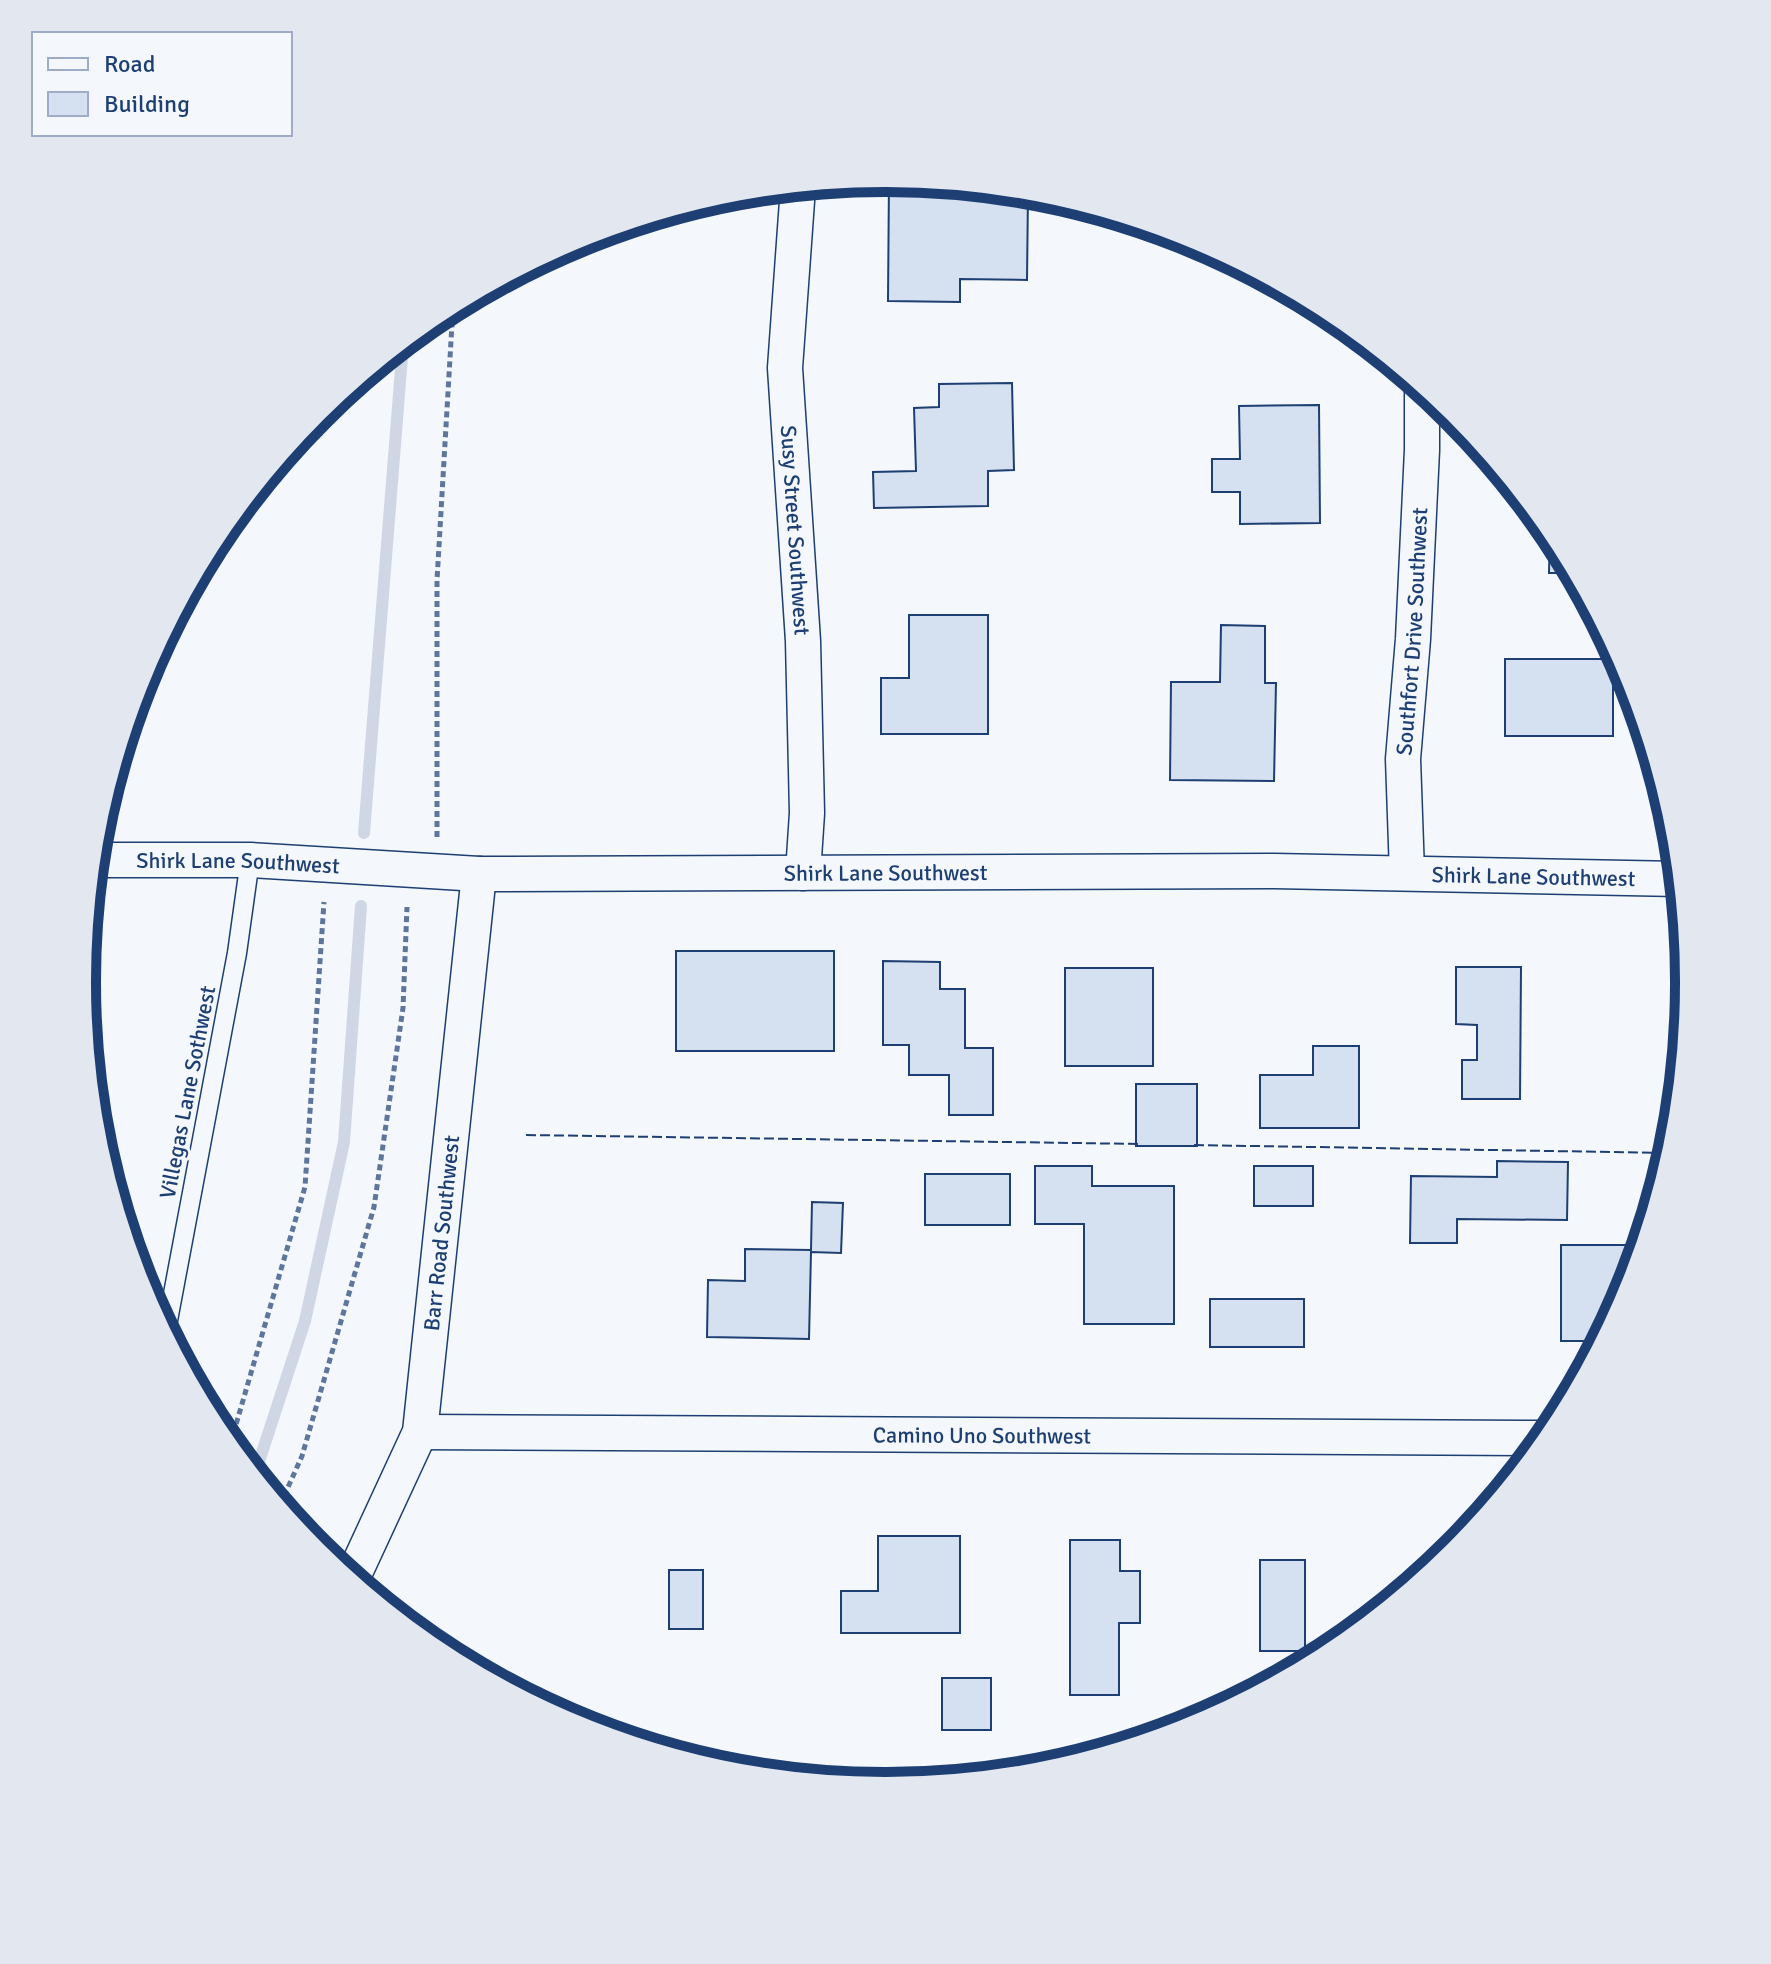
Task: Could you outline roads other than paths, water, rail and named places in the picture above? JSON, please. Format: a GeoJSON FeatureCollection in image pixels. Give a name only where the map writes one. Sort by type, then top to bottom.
{"type":"FeatureCollection","features":[{"type":"Feature","properties":{"kind":"street","name":"Susy Street Southwest"},"geometry":{"type":"LineString","coordinates":[[797,198],[785,368],[803,641],[807,813],[803,873]]}},
{"type":"Feature","properties":{"kind":"street","name":"Southfort Drive Southwest"},"geometry":{"type":"LineString","coordinates":[[1407,873],[1403,759],[1413,623],[1422,403]]}},
{"type":"Feature","properties":{"kind":"street","name":"Shirk Lane Southwest"},"geometry":{"type":"LineString","coordinates":[[106,860],[250,860],[479,874],[1274,871],[1668,879]]}},
{"type":"Feature","properties":{"kind":"street","name":"Barr Road Southwest"},"geometry":{"type":"LineString","coordinates":[[357,1568],[420,1432],[479,874]]}},
{"type":"Feature","properties":{"kind":"street","name":"Camino Uno Southwest"},"geometry":{"type":"LineString","coordinates":[[420,1432],[1530,1438]]}},
{"type":"Feature","properties":{"kind":"lane","name":"Villegas Lane Sothwest"},"geometry":{"type":"LineString","coordinates":[[169,1314],[237,953],[250,860]]}},
{"type":"Feature","properties":{"kind":"waterway"},"geometry":{"type":"LineString","coordinates":[[364,833],[402,359]]}},
{"type":"Feature","properties":{"kind":"waterway"},"geometry":{"type":"LineString","coordinates":[[259,1463],[305,1321],[344,1142],[361,906]]}}]}
